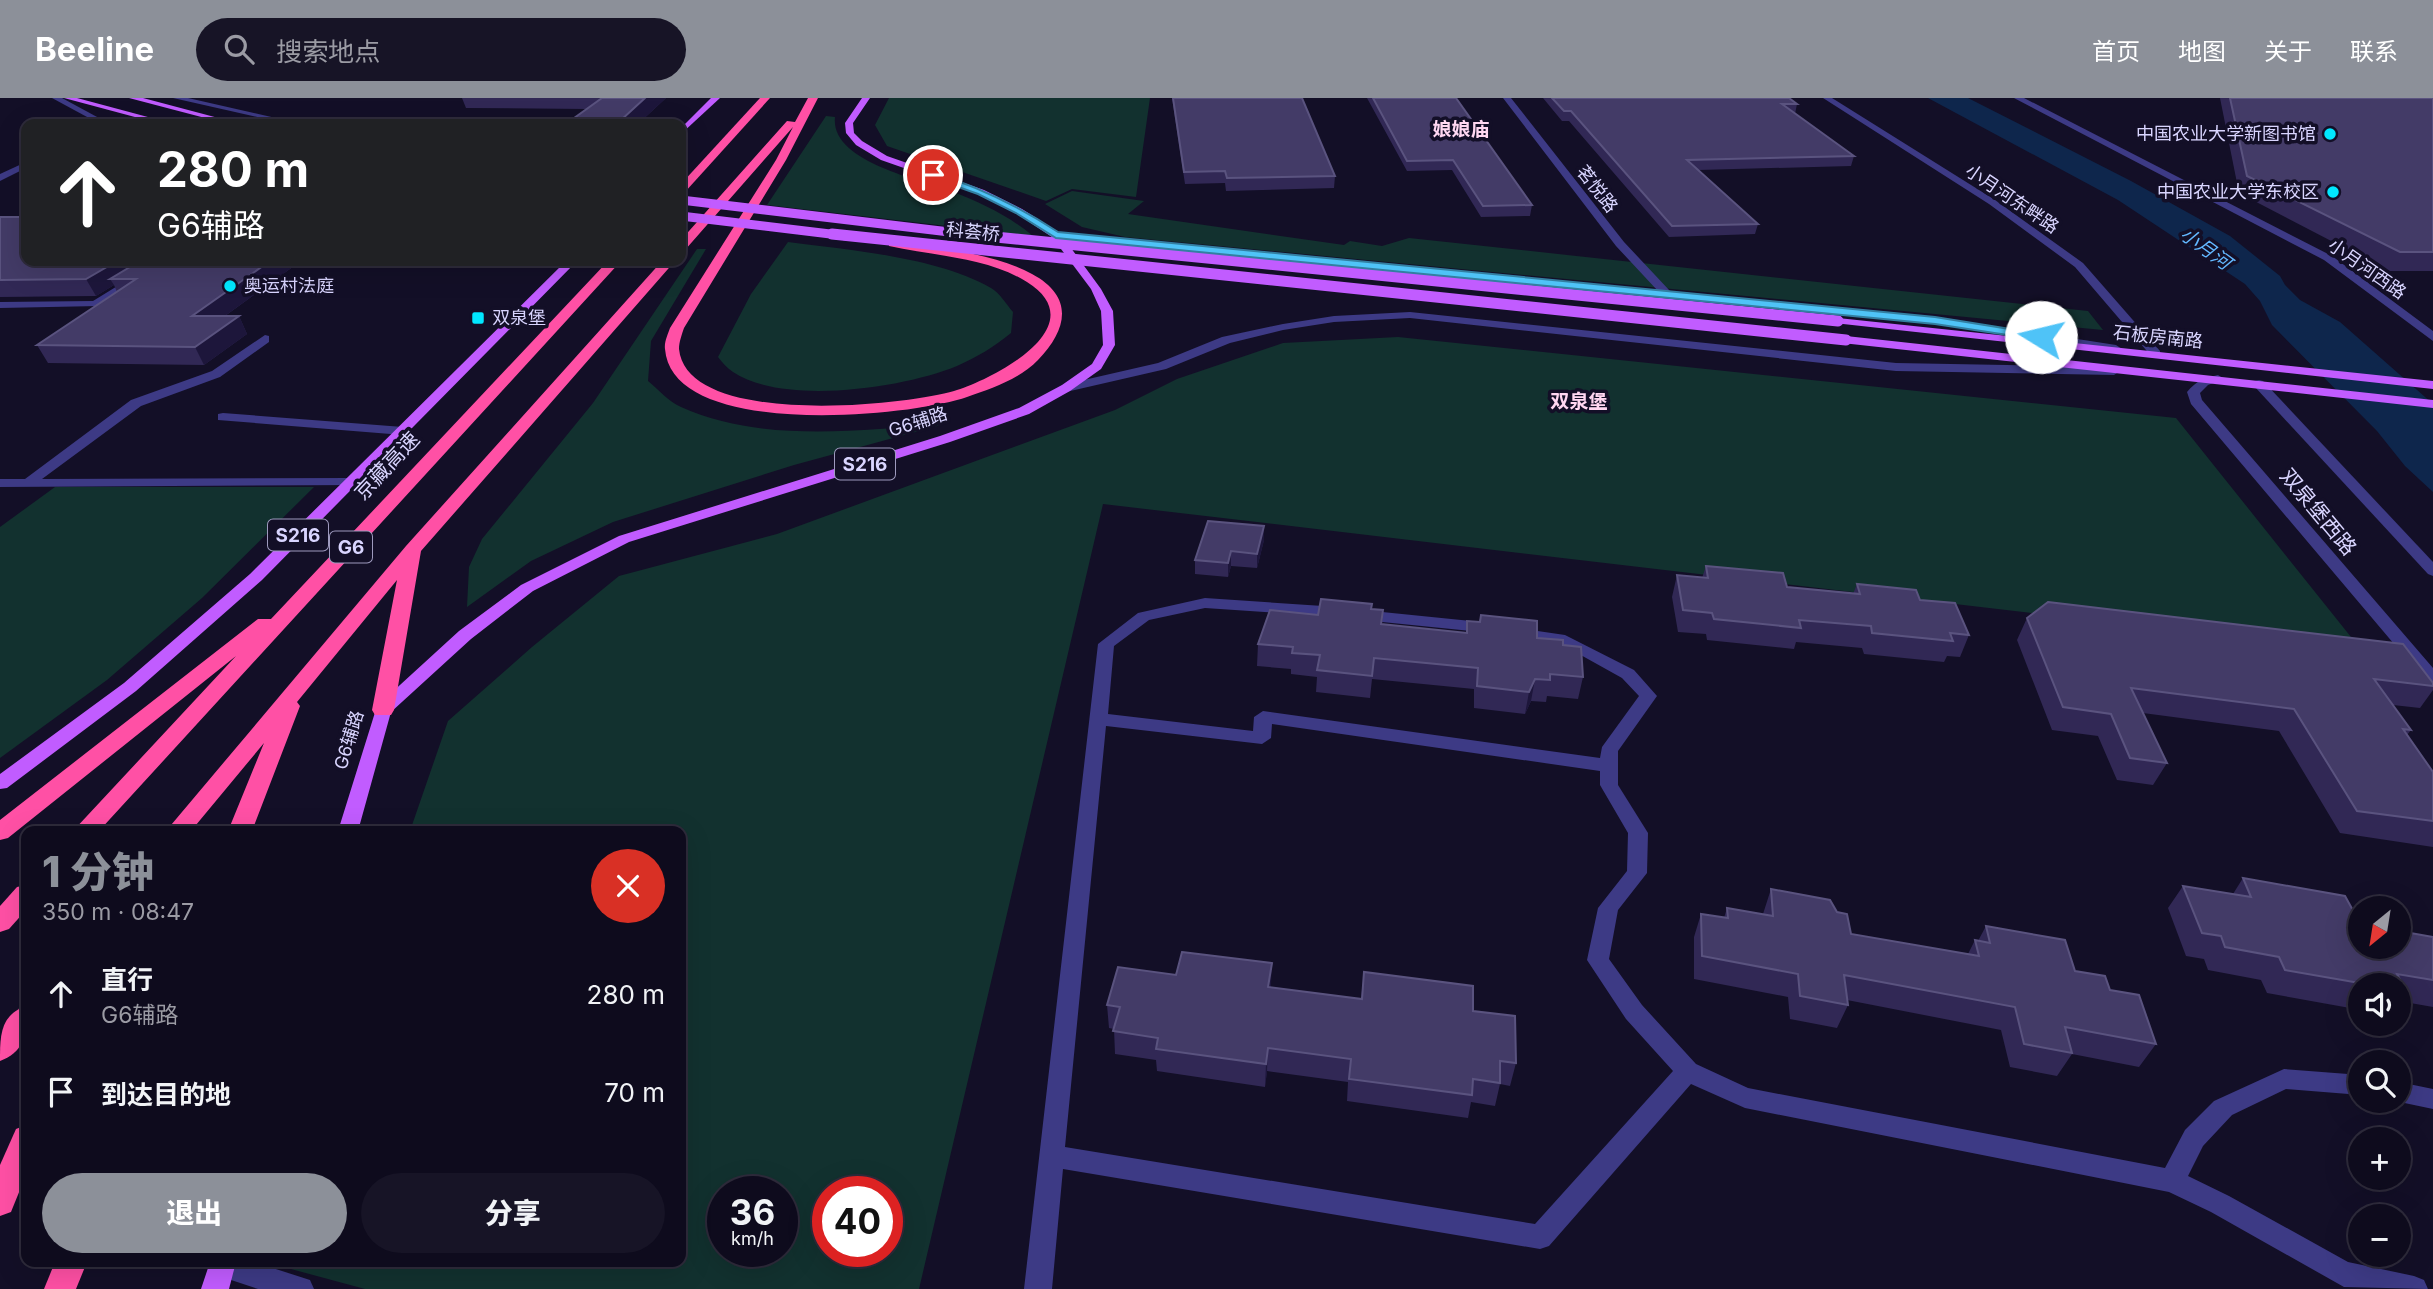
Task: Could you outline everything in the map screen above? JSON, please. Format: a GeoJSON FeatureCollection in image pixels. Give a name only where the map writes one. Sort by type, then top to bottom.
{"type":"FeatureCollection","features":[{"type":"Feature","properties":{"kind":"highway"},"geometry":{"type":"LineString","coordinates":[[686,185],[765,98]]}},
{"type":"Feature","properties":{"kind":"highway"},"geometry":{"type":"LineString","coordinates":[[686,241],[813,98]]}},
{"type":"Feature","properties":{"kind":"highway"},"geometry":{"type":"LineString","coordinates":[[813,98],[781,160],[677,328],[672,348],[681,371],[703,389],[731,401],[772,409],[816,413],[858,412],[909,406],[952,396],[1015,370],[1030,360],[1049,339],[1057,323],[1057,309],[1048,293],[1029,278],[995,267],[870,239]]}},
{"type":"Feature","properties":{"kind":"highway","name":"京藏高速"},"geometry":{"type":"LineString","coordinates":[[90,826],[610,266]]}},
{"type":"Feature","properties":{"kind":"highway","name":"G6"},"geometry":{"type":"LineString","coordinates":[[182,826],[412,550],[665,266]]}},
{"type":"Feature","properties":{"kind":"highway"},"geometry":{"type":"LineString","coordinates":[[383,710],[412,550]]}},
{"type":"Feature","properties":{"kind":"highway"},"geometry":{"type":"LineString","coordinates":[[0,832],[322,578]]}},
{"type":"Feature","properties":{"kind":"highway"},"geometry":{"type":"LineString","coordinates":[[242,826],[297,686]]}},
{"type":"Feature","properties":{"kind":"highway"},"geometry":{"type":"LineString","coordinates":[[0,922],[21,899]]}},
{"type":"Feature","properties":{"kind":"highway"},"geometry":{"type":"LineString","coordinates":[[0,1049],[21,1023]]}},
{"type":"Feature","properties":{"kind":"highway"},"geometry":{"type":"LineString","coordinates":[[0,1202],[21,1150]]}},
{"type":"Feature","properties":{"kind":"highway"},"geometry":{"type":"LineString","coordinates":[[60,1289],[69,1267]]}},
{"type":"Feature","properties":{"kind":"main road"},"geometry":{"type":"LineString","coordinates":[[68,98],[150,119]]}},
{"type":"Feature","properties":{"kind":"main road"},"geometry":{"type":"LineString","coordinates":[[132,98],[214,119]]}},
{"type":"Feature","properties":{"kind":"main road"},"geometry":{"type":"LineString","coordinates":[[686,127],[716,98]]}},
{"type":"Feature","properties":{"kind":"main road","name":"G6辅路"},"geometry":{"type":"LineString","coordinates":[[349,826],[383,710],[465,635],[527,588],[624,539],[1024,411],[1066,388],[1097,366],[1109,345],[1107,311],[1096,289],[1056,235],[1019,211],[981,192],[884,158],[859,143],[850,133],[849,123],[866,98]]}},
{"type":"Feature","properties":{"kind":"main road","name":"科荟桥"},"geometry":{"type":"LineString","coordinates":[[686,201],[879,226],[1838,321]]}},
{"type":"Feature","properties":{"kind":"main road","name":"科荟桥"},"geometry":{"type":"LineString","coordinates":[[686,217],[870,239],[1846,340]]}},
{"type":"Feature","properties":{"kind":"main road","name":"S216"},"geometry":{"type":"LineString","coordinates":[[0,783],[130,687],[256,577],[567,266]]}},
{"type":"Feature","properties":{"kind":"main road","name":"石板房南路"},"geometry":{"type":"LineString","coordinates":[[1838,321],[2433,384]]}},
{"type":"Feature","properties":{"kind":"main road","name":"石板房南路"},"geometry":{"type":"LineString","coordinates":[[1846,340],[2433,404]]}},
{"type":"Feature","properties":{"kind":"street"},"geometry":{"type":"LineString","coordinates":[[56,98],[96,119]]}},
{"type":"Feature","properties":{"kind":"street"},"geometry":{"type":"LineString","coordinates":[[177,98],[275,119]]}},
{"type":"Feature","properties":{"kind":"street","name":"茗悦路"},"geometry":{"type":"LineString","coordinates":[[1507,98],[1620,244],[1667,294]]}},
{"type":"Feature","properties":{"kind":"street","name":"小月河东畔路"},"geometry":{"type":"LineString","coordinates":[[1827,98],[1992,202],[2079,265],[2152,354]]}},
{"type":"Feature","properties":{"kind":"street","name":"小月河西路"},"geometry":{"type":"LineString","coordinates":[[2018,98],[2329,258],[2433,337]]}},
{"type":"Feature","properties":{"kind":"street"},"geometry":{"type":"LineString","coordinates":[[0,178],[21,168]]}},
{"type":"Feature","properties":{"kind":"street"},"geometry":{"type":"LineString","coordinates":[[1056,235],[1935,320],[2152,354]]}},
{"type":"Feature","properties":{"kind":"street"},"geometry":{"type":"LineString","coordinates":[[0,304],[95,304],[157,266]]}},
{"type":"Feature","properties":{"kind":"street"},"geometry":{"type":"LineString","coordinates":[[1066,388],[1162,366],[1226,340],[1283,327],[1334,319],[1410,315],[1896,367],[2158,372]]}},
{"type":"Feature","properties":{"kind":"street"},"geometry":{"type":"LineString","coordinates":[[30,481],[136,404],[216,374],[265,339]]}},
{"type":"Feature","properties":{"kind":"street","name":"双泉堡西路"},"geometry":{"type":"LineString","coordinates":[[2218,379],[2204,382],[2193,392],[2196,401],[2433,679]]}},
{"type":"Feature","properties":{"kind":"street"},"geometry":{"type":"LineString","coordinates":[[2259,384],[2433,571]]}},
{"type":"Feature","properties":{"kind":"street"},"geometry":{"type":"LineString","coordinates":[[223,417],[403,430]]}},
{"type":"Feature","properties":{"kind":"street"},"geometry":{"type":"LineString","coordinates":[[0,483],[352,482]]}},
{"type":"Feature","properties":{"kind":"street"},"geometry":{"type":"LineString","coordinates":[[1038,1289],[1106,645],[1144,616],[1205,603],[1323,611],[1471,626],[1565,640],[1628,674],[1648,696],[1609,751],[1609,785],[1638,832],[1637,873],[1608,908],[1598,960],[1634,1013],[1688,1071],[1745,1098],[2172,1181],[2344,1275],[2414,1289]]}},
{"type":"Feature","properties":{"kind":"street"},"geometry":{"type":"LineString","coordinates":[[1098,719],[1262,738],[1263,717],[1609,766]]}},
{"type":"Feature","properties":{"kind":"street"},"geometry":{"type":"LineString","coordinates":[[1052,1156],[1540,1237],[1688,1071]]}},
{"type":"Feature","properties":{"kind":"street"},"geometry":{"type":"LineString","coordinates":[[2172,1181],[2194,1138],[2223,1108],[2284,1080],[2348,1084]]}},
{"type":"Feature","properties":{"kind":"street"},"geometry":{"type":"LineString","coordinates":[[2411,1094],[2433,1099]]}},
{"type":"Feature","properties":{"kind":"street"},"geometry":{"type":"LineString","coordinates":[[220,1272],[300,1289]]}},
{"type":"Feature","properties":{"kind":"green space"},"geometry":{"type":"Polygon","coordinates":[[[889,98],[1150,98],[1136,197],[1072,189],[1046,201],[887,146],[875,125],[889,98]]]}},
{"type":"Feature","properties":{"kind":"green space"},"geometry":{"type":"Polygon","coordinates":[[[826,116],[835,117],[837,133],[847,146],[861,157],[974,201],[1005,216],[1033,236],[767,205],[826,116]]]}},
{"type":"Feature","properties":{"kind":"green space"},"geometry":{"type":"Polygon","coordinates":[[[1072,191],[1144,201],[1128,214],[1344,245],[1350,241],[1382,246],[1409,238],[2088,311],[2103,330],[1125,237],[1082,227],[1045,204],[1072,191]]]}},
{"type":"Feature","properties":{"kind":"green space"},"geometry":{"type":"Polygon","coordinates":[[[788,242],[892,256],[969,277],[994,290],[1013,312],[1011,333],[957,366],[876,387],[812,391],[755,382],[733,372],[718,357],[751,294],[788,242]]]}},
{"type":"Feature","properties":{"kind":"green space"},"geometry":{"type":"Polygon","coordinates":[[[697,249],[706,249],[651,341],[648,381],[672,402],[712,418],[776,430],[842,431],[941,425],[794,465],[613,522],[531,561],[467,607],[469,567],[482,539],[593,403],[697,249]]]}},
{"type":"Feature","properties":{"kind":"green space"},"geometry":{"type":"Polygon","coordinates":[[[1398,337],[2176,418],[2363,652],[1103,504],[919,1289],[365,1289],[284,1267],[686,1267],[686,826],[412,826],[448,721],[532,647],[619,576],[777,534],[1115,410],[1177,379],[1283,343],[1398,337]]]}},
{"type":"Feature","properties":{"kind":"green space"},"geometry":{"type":"Polygon","coordinates":[[[55,487],[314,487],[202,598],[107,680],[0,758],[0,527],[55,487]]]}},
{"type":"Feature","properties":{"kind":"water","name":"小月河"},"geometry":{"type":"Polygon","coordinates":[[[1928,98],[1968,98],[2131,181],[2230,236],[2280,276],[2300,300],[2340,322],[2433,404],[2433,492],[2405,466],[2377,431],[2272,325],[2260,301],[2245,284],[2118,200],[1928,98]]]}},
{"type":"Feature","properties":{"kind":"building"},"geometry":{"type":"Polygon","coordinates":[[[602,98],[645,98],[622,119],[573,119],[602,98]]]}},
{"type":"Feature","properties":{"kind":"building"},"geometry":{"type":"Polygon","coordinates":[[[1173,98],[1302,98],[1335,176],[1227,178],[1225,171],[1184,172],[1173,98]]]}},
{"type":"Feature","properties":{"kind":"building"},"geometry":{"type":"Polygon","coordinates":[[[1373,98],[1456,98],[1532,205],[1483,206],[1453,160],[1407,161],[1373,98]]]}},
{"type":"Feature","properties":{"kind":"building"},"geometry":{"type":"Polygon","coordinates":[[[1552,98],[1789,98],[1797,104],[1782,104],[1854,156],[1687,160],[1758,224],[1672,226],[1571,111],[1564,111],[1552,98]]]}},
{"type":"Feature","properties":{"kind":"building","name":"中国农业大学东校区"},"geometry":{"type":"Polygon","coordinates":[[[2230,98],[2433,98],[2433,252],[2400,252],[2247,176],[2230,98]]]}},
{"type":"Feature","properties":{"kind":"building"},"geometry":{"type":"Polygon","coordinates":[[[0,217],[21,217],[21,266],[108,266],[86,279],[0,280],[0,217]]]}},
{"type":"Feature","properties":{"kind":"building"},"geometry":{"type":"Polygon","coordinates":[[[132,266],[263,266],[192,316],[239,316],[195,347],[37,345],[136,279],[110,279],[132,266]]]}},
{"type":"Feature","properties":{"kind":"building"},"geometry":{"type":"Polygon","coordinates":[[[1208,521],[1264,526],[1257,554],[1231,551],[1228,563],[1195,560],[1208,521]]]}},
{"type":"Feature","properties":{"kind":"building"},"geometry":{"type":"Polygon","coordinates":[[[1706,566],[1783,573],[1787,587],[1860,594],[1857,584],[1916,590],[1920,600],[1955,603],[1969,635],[1950,633],[1953,641],[1872,633],[1871,626],[1799,620],[1801,628],[1714,619],[1712,613],[1683,610],[1677,575],[1708,578],[1706,566]]]}},
{"type":"Feature","properties":{"kind":"building"},"geometry":{"type":"Polygon","coordinates":[[[1321,599],[1372,604],[1371,609],[1383,610],[1381,624],[1467,633],[1467,621],[1480,622],[1481,615],[1537,621],[1537,638],[1563,640],[1563,645],[1581,647],[1583,677],[1550,674],[1550,680],[1535,679],[1529,692],[1477,686],[1478,668],[1374,658],[1372,676],[1317,670],[1320,655],[1292,653],[1293,647],[1258,644],[1270,610],[1318,615],[1321,599]]]}},
{"type":"Feature","properties":{"kind":"building"},"geometry":{"type":"Polygon","coordinates":[[[2048,602],[2403,644],[2433,686],[2374,679],[2411,730],[2403,729],[2433,772],[2433,821],[2357,811],[2294,709],[2131,688],[2167,763],[2130,758],[2111,714],[2063,707],[2027,618],[2048,602]]]}},
{"type":"Feature","properties":{"kind":"building"},"geometry":{"type":"Polygon","coordinates":[[[2243,878],[2345,896],[2348,901],[2348,959],[2412,959],[2412,933],[2433,937],[2433,980],[2411,976],[2411,973],[2348,973],[2348,981],[2285,970],[2279,957],[2225,947],[2221,936],[2202,933],[2183,886],[2251,897],[2243,878]]]}},
{"type":"Feature","properties":{"kind":"building"},"geometry":{"type":"Polygon","coordinates":[[[1771,889],[1830,900],[1837,912],[1847,914],[1851,934],[1979,956],[1975,940],[1990,943],[1986,926],[2065,940],[2075,971],[2105,976],[2110,990],[2139,995],[2156,1044],[2065,1027],[2072,1053],[2024,1044],[2015,1007],[1844,975],[1848,1005],[1800,996],[1798,974],[1702,956],[1701,914],[1728,918],[1727,908],[1773,916],[1771,889]]]}},
{"type":"Feature","properties":{"kind":"building"},"geometry":{"type":"Polygon","coordinates":[[[1182,952],[1272,963],[1268,987],[1362,999],[1364,972],[1473,986],[1473,1011],[1515,1016],[1516,1063],[1500,1061],[1500,1083],[1473,1079],[1472,1095],[1349,1079],[1351,1059],[1268,1048],[1266,1064],[1156,1049],[1158,1038],[1113,1031],[1120,1007],[1107,1005],[1118,967],[1176,975],[1182,952]]]}},
{"type":"Feature","properties":{"kind":"place","name":"中国农业大学新图书馆"},"geometry":{"type":"Point","coordinates":[2330,134]}},
{"type":"Feature","properties":{"kind":"place","name":"中国农业大学东校区"},"geometry":{"type":"Point","coordinates":[2333,192]}},
{"type":"Feature","properties":{"kind":"place","name":"奥运村法庭"},"geometry":{"type":"Point","coordinates":[230,286]}},
{"type":"Feature","properties":{"kind":"place","name":"双泉堡"},"geometry":{"type":"Point","coordinates":[478,318]}},
{"type":"Feature","properties":{"kind":"district","name":"娘娘庙"},"geometry":{"type":"Point","coordinates":[1461,129]}},
{"type":"Feature","properties":{"kind":"district","name":"双泉堡"},"geometry":{"type":"Point","coordinates":[1579,401]}},
{"type":"Feature","properties":{"kind":"route"},"geometry":{"type":"LineString","coordinates":[[933,175],[981,192],[1019,211],[1056,235],[1935,320],[2041,337]]}}]}
